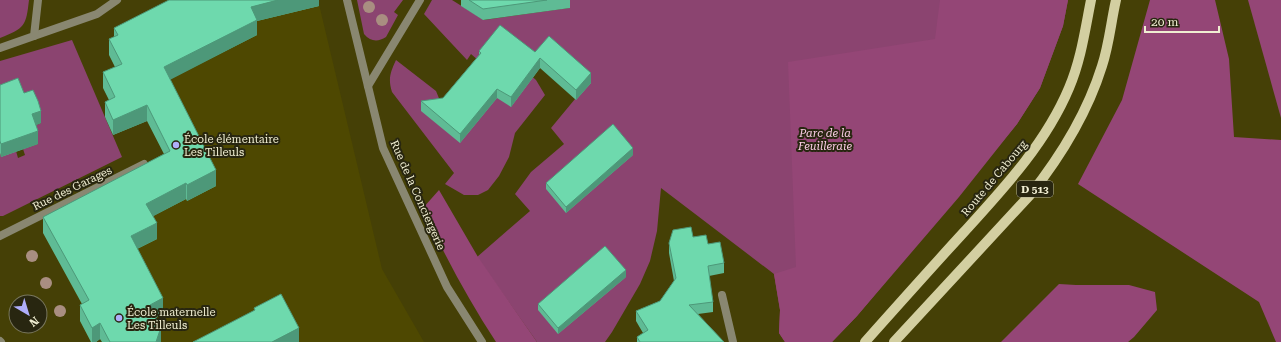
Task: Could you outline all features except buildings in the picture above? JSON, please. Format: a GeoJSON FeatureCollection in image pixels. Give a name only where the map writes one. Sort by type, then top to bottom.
{"type":"FeatureCollection","features":[{"type":"Feature","properties":{"kind":"main road","name":"Route de Cabourg"},"geometry":{"type":"LineString","coordinates":[[865,342],[1004,187],[1044,135],[1057,113],[1076,69],[1091,0]]}},
{"type":"Feature","properties":{"kind":"main road","name":"D 513"},"geometry":{"type":"LineString","coordinates":[[894,342],[1030,196],[1060,154],[1079,122],[1092,95],[1103,64],[1116,0]]}},
{"type":"Feature","properties":{"kind":"street"},"geometry":{"type":"LineString","coordinates":[[34,36],[38,0]]}},
{"type":"Feature","properties":{"kind":"street"},"geometry":{"type":"LineString","coordinates":[[0,48],[97,14],[117,0]]}},
{"type":"Feature","properties":{"kind":"street","name":"Rue de la Conciergerie"},"geometry":{"type":"LineString","coordinates":[[347,0],[383,148],[447,286],[482,342]]}},
{"type":"Feature","properties":{"kind":"street"},"geometry":{"type":"LineString","coordinates":[[368,86],[420,0]]}},
{"type":"Feature","properties":{"kind":"street","name":"Rue des Garages"},"geometry":{"type":"LineString","coordinates":[[0,236],[154,160]]}},
{"type":"Feature","properties":{"kind":"street"},"geometry":{"type":"LineString","coordinates":[[722,295],[733,342]]}},
{"type":"Feature","properties":{"kind":"shaded area"},"geometry":{"type":"Polygon","coordinates":[[[318,0],[382,269],[424,342],[102,342],[100,339],[91,342],[80,321],[88,316],[43,233],[170,167],[157,140],[149,53],[318,0]]]}},
{"type":"Feature","properties":{"kind":"green space"},"geometry":{"type":"Polygon","coordinates":[[[0,0],[29,0],[27,16],[23,25],[15,32],[0,38],[0,0]]]}},
{"type":"Feature","properties":{"kind":"green space"},"geometry":{"type":"Polygon","coordinates":[[[357,0],[403,0],[394,12],[398,15],[386,37],[380,40],[372,40],[364,34],[357,0]]]}},
{"type":"Feature","properties":{"kind":"green space","name":"Parc de la Feuilleraie"},"geometry":{"type":"Polygon","coordinates":[[[432,0],[452,0],[484,20],[569,8],[569,0],[1068,0],[1063,26],[1040,88],[1017,124],[857,316],[832,342],[785,342],[779,333],[780,310],[774,274],[661,188],[657,231],[650,261],[640,284],[605,342],[537,342],[477,257],[530,211],[515,194],[531,172],[564,144],[551,128],[575,99],[576,100],[549,46],[527,72],[536,80],[545,95],[515,133],[509,157],[499,176],[488,190],[478,195],[464,195],[445,184],[454,173],[392,92],[390,83],[391,72],[396,60],[436,91],[443,108],[479,61],[471,54],[467,60],[424,14],[432,0]]]}},
{"type":"Feature","properties":{"kind":"green space"},"geometry":{"type":"Polygon","coordinates":[[[940,0],[1068,0],[1063,26],[1040,88],[1017,124],[959,197],[857,316],[832,342],[785,342],[779,333],[780,310],[774,274],[796,267],[788,62],[935,39],[940,0]]]}},
{"type":"Feature","properties":{"kind":"green space"},"geometry":{"type":"Polygon","coordinates":[[[1150,0],[1215,0],[1229,59],[1234,137],[1281,140],[1281,342],[1276,342],[1259,302],[1078,184],[1122,100],[1150,0]]]}},
{"type":"Feature","properties":{"kind":"green space"},"geometry":{"type":"Polygon","coordinates":[[[1248,0],[1281,0],[1281,118],[1248,0]]]}},
{"type":"Feature","properties":{"kind":"green space"},"geometry":{"type":"Polygon","coordinates":[[[72,40],[122,157],[3,216],[0,216],[0,153],[1,156],[16,151],[18,158],[25,155],[23,149],[38,144],[32,127],[41,123],[0,89],[0,61],[72,40]]]}},
{"type":"Feature","properties":{"kind":"green space"},"geometry":{"type":"Polygon","coordinates":[[[439,190],[478,257],[537,342],[496,342],[476,310],[439,243],[423,208],[439,190]]]}},
{"type":"Feature","properties":{"kind":"green space"},"geometry":{"type":"Polygon","coordinates":[[[1059,284],[1129,285],[1155,292],[1157,310],[1128,342],[1001,342],[1059,284]]]}},
{"type":"Feature","properties":{"kind":"place","name":"École élémentaire Les Tilleuls"},"geometry":{"type":"Point","coordinates":[176,145]}},
{"type":"Feature","properties":{"kind":"place","name":"École maternelle Les Tilleuls"},"geometry":{"type":"Point","coordinates":[119,318]}}]}
